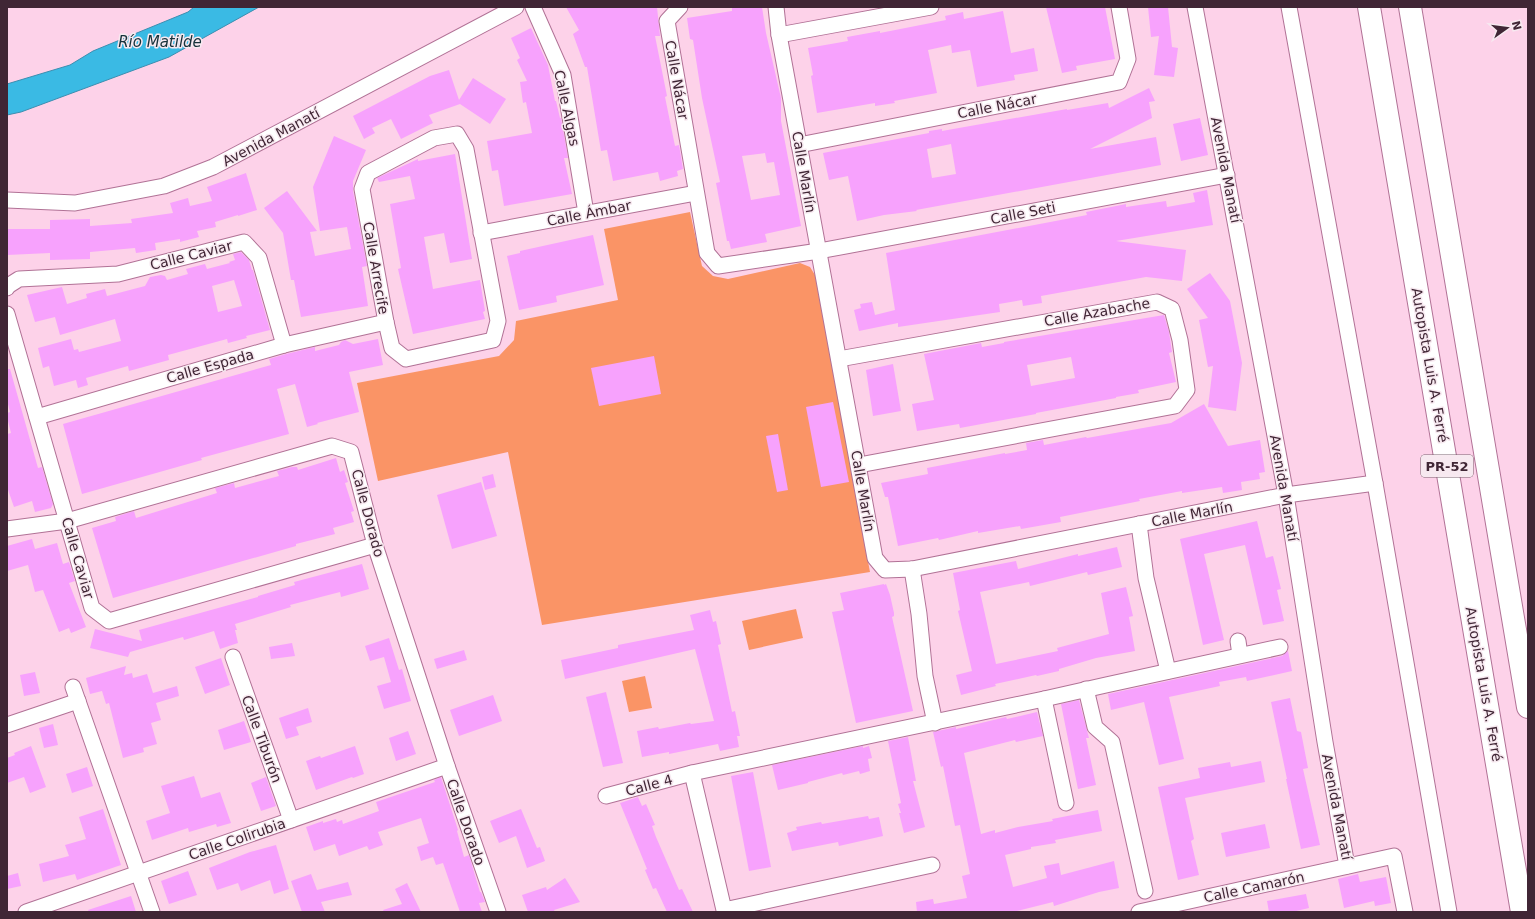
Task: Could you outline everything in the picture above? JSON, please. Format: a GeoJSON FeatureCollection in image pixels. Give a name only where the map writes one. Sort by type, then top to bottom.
{"type":"FeatureCollection","features":[{"type":"Feature","properties":{"kind":"highway","name":"PR-52"},"geometry":{"type":"LineString","coordinates":[[1410,10],[1528,707]]}},
{"type":"Feature","properties":{"kind":"highway","name":"Autopista Luis A. Ferré"},"geometry":{"type":"LineString","coordinates":[[1370,13],[1522,912]]}},
{"type":"Feature","properties":{"kind":"street","name":"Avenida Manatí"},"geometry":{"type":"LineString","coordinates":[[7,200],[75,203],[164,186],[206,170],[516,7]]}},
{"type":"Feature","properties":{"kind":"street","name":"Calle Algas"},"geometry":{"type":"LineString","coordinates":[[532,7],[563,75],[586,213]]}},
{"type":"Feature","properties":{"kind":"street","name":"Calle Nácar"},"geometry":{"type":"LineString","coordinates":[[680,7],[667,21],[707,253],[718,266],[819,251]]}},
{"type":"Feature","properties":{"kind":"street","name":"Calle Marlín"},"geometry":{"type":"LineString","coordinates":[[776,7],[779,35],[875,558],[885,570],[912,569],[1286,495],[1375,483]]}},
{"type":"Feature","properties":{"kind":"street"},"geometry":{"type":"LineString","coordinates":[[779,35],[931,7]]}},
{"type":"Feature","properties":{"kind":"street","name":"Calle Nácar"},"geometry":{"type":"LineString","coordinates":[[799,145],[1119,82],[1128,59],[1118,7]]}},
{"type":"Feature","properties":{"kind":"street","name":"Avenida Manatí"},"geometry":{"type":"LineString","coordinates":[[1195,7],[1286,495],[1325,742],[1347,866],[1394,856],[1405,912]]}},
{"type":"Feature","properties":{"kind":"street"},"geometry":{"type":"LineString","coordinates":[[1289,7],[1375,483],[1449,912]]}},
{"type":"Feature","properties":{"kind":"street","name":"Calle Arrecife"},"geometry":{"type":"LineString","coordinates":[[457,134],[466,149],[482,233],[498,321],[493,340],[406,360],[392,348],[386,322],[362,189],[368,173],[434,138],[457,134]]}},
{"type":"Feature","properties":{"kind":"street","name":"Calle Seti"},"geometry":{"type":"LineString","coordinates":[[819,251],[1227,175]]}},
{"type":"Feature","properties":{"kind":"street","name":"Calle Ámbar"},"geometry":{"type":"LineString","coordinates":[[482,233],[696,193]]}},
{"type":"Feature","properties":{"kind":"street","name":"Calle Caviar"},"geometry":{"type":"LineString","coordinates":[[7,288],[19,279],[118,274],[244,242],[259,258],[284,345]]}},
{"type":"Feature","properties":{"kind":"street","name":"Calle Azabache"},"geometry":{"type":"LineString","coordinates":[[839,359],[1157,302],[1172,309],[1180,340],[1187,390],[1176,406],[858,465]]}},
{"type":"Feature","properties":{"kind":"street","name":"Calle Caviar"},"geometry":{"type":"LineString","coordinates":[[7,314],[92,608],[109,621],[375,545]]}},
{"type":"Feature","properties":{"kind":"street","name":"Calle Espada"},"geometry":{"type":"LineString","coordinates":[[37,417],[284,345],[386,322]]}},
{"type":"Feature","properties":{"kind":"street","name":"Calle Dorado"},"geometry":{"type":"LineString","coordinates":[[7,529],[67,521],[332,446],[351,452],[375,545],[447,766],[498,912]]}},
{"type":"Feature","properties":{"kind":"street"},"geometry":{"type":"LineString","coordinates":[[1139,524],[1146,578],[1168,671]]}},
{"type":"Feature","properties":{"kind":"street"},"geometry":{"type":"LineString","coordinates":[[912,569],[920,614],[925,676],[935,723]]}},
{"type":"Feature","properties":{"kind":"street","name":"Calle 4"},"geometry":{"type":"LineString","coordinates":[[606,796],[692,773],[935,723],[1168,671],[1239,648],[1280,647]]}},
{"type":"Feature","properties":{"kind":"street","name":"Calle Tiburón"},"geometry":{"type":"LineString","coordinates":[[233,657],[291,820]]}},
{"type":"Feature","properties":{"kind":"street"},"geometry":{"type":"LineString","coordinates":[[73,687],[152,912]]}},
{"type":"Feature","properties":{"kind":"street"},"geometry":{"type":"LineString","coordinates":[[1086,689],[1095,727],[1112,742],[1146,891]]}},
{"type":"Feature","properties":{"kind":"street"},"geometry":{"type":"LineString","coordinates":[[1044,699],[1066,803]]}},
{"type":"Feature","properties":{"kind":"street"},"geometry":{"type":"LineString","coordinates":[[7,725],[78,701]]}},
{"type":"Feature","properties":{"kind":"street","name":"Calle Colirubia"},"geometry":{"type":"LineString","coordinates":[[26,912],[447,766]]}},
{"type":"Feature","properties":{"kind":"street"},"geometry":{"type":"LineString","coordinates":[[692,773],[724,910],[932,865]]}},
{"type":"Feature","properties":{"kind":"street","name":"Calle Camarón"},"geometry":{"type":"LineString","coordinates":[[1139,912],[1347,866]]}},
{"type":"Feature","properties":{"kind":"shaded area"},"geometry":{"type":"Polygon","coordinates":[[[690,212],[702,266],[713,276],[728,279],[800,263],[810,267],[815,275],[870,572],[542,625],[508,452],[378,481],[357,383],[499,356],[514,340],[516,321],[618,300],[604,229],[690,212]]]}},
{"type":"Feature","properties":{"kind":"shaded area"},"geometry":{"type":"Polygon","coordinates":[[[796,609],[803,638],[749,650],[742,621],[796,609]]]}},
{"type":"Feature","properties":{"kind":"shaded area"},"geometry":{"type":"Polygon","coordinates":[[[645,676],[652,708],[629,712],[622,681],[645,676]]]}},
{"type":"Feature","properties":{"kind":"water","name":"Río Matilde"},"geometry":{"type":"Polygon","coordinates":[[[194,7],[259,7],[169,57],[21,112],[7,115],[7,84],[70,65],[93,51],[188,12],[194,7]]]}},
{"type":"Feature","properties":{"kind":"building"},"geometry":{"type":"Polygon","coordinates":[[[566,7],[657,7],[660,36],[655,36],[675,146],[679,145],[683,169],[677,171],[678,176],[660,181],[658,172],[613,181],[607,150],[601,151],[587,67],[585,67],[573,34],[579,30],[566,7]]]}},
{"type":"Feature","properties":{"kind":"building"},"geometry":{"type":"Polygon","coordinates":[[[732,7],[762,7],[766,33],[781,98],[781,121],[801,226],[765,234],[767,242],[731,249],[729,241],[727,241],[716,183],[720,182],[702,98],[693,40],[690,39],[687,18],[732,11],[732,7]],[[765,153],[742,156],[751,200],[780,195],[774,162],[767,163],[765,153]]]}},
{"type":"Feature","properties":{"kind":"building"},"geometry":{"type":"Polygon","coordinates":[[[1046,7],[1105,7],[1115,59],[1076,66],[1077,70],[1062,73],[1046,7]]]}},
{"type":"Feature","properties":{"kind":"building"},"geometry":{"type":"Polygon","coordinates":[[[1148,7],[1168,7],[1172,47],[1178,48],[1174,77],[1154,75],[1159,36],[1151,37],[1148,7]]]}},
{"type":"Feature","properties":{"kind":"building"},"geometry":{"type":"Polygon","coordinates":[[[1003,11],[1011,53],[1034,48],[1038,71],[1014,75],[1015,80],[977,87],[970,50],[952,53],[951,45],[928,50],[937,93],[894,101],[895,103],[875,106],[875,103],[817,113],[811,76],[813,75],[808,48],[848,41],[847,37],[880,31],[880,33],[946,20],[945,16],[963,12],[964,19],[1003,11]]]}},
{"type":"Feature","properties":{"kind":"building"},"geometry":{"type":"Polygon","coordinates":[[[531,28],[548,65],[555,101],[561,118],[568,158],[564,158],[572,194],[504,206],[498,170],[492,171],[487,141],[532,133],[526,102],[523,103],[520,82],[527,81],[517,60],[520,58],[511,38],[531,28]]]}},
{"type":"Feature","properties":{"kind":"building"},"geometry":{"type":"Polygon","coordinates":[[[449,70],[459,100],[473,78],[506,99],[490,124],[460,104],[429,115],[433,123],[401,139],[391,119],[372,128],[375,133],[364,139],[353,116],[430,76],[449,70]]]}},
{"type":"Feature","properties":{"kind":"building"},"geometry":{"type":"Polygon","coordinates":[[[1149,88],[1155,101],[1149,102],[1152,118],[1090,149],[1156,137],[1161,165],[857,221],[848,176],[829,180],[823,153],[929,133],[929,131],[942,129],[942,131],[1067,109],[1108,103],[1109,108],[1149,88]],[[951,144],[927,149],[932,178],[956,174],[951,144]]]}},
{"type":"Feature","properties":{"kind":"building"},"geometry":{"type":"Polygon","coordinates":[[[1200,118],[1208,155],[1181,161],[1173,124],[1200,118]]]}},
{"type":"Feature","properties":{"kind":"building"},"geometry":{"type":"Polygon","coordinates":[[[334,136],[366,150],[353,181],[353,191],[367,266],[362,267],[368,306],[301,317],[294,280],[291,280],[283,233],[264,208],[287,191],[317,231],[310,232],[315,256],[351,249],[347,227],[320,231],[313,187],[334,136]]]}},
{"type":"Feature","properties":{"kind":"building"},"geometry":{"type":"Polygon","coordinates":[[[455,154],[472,259],[450,263],[444,233],[424,237],[433,289],[480,280],[485,319],[413,334],[398,269],[401,268],[390,204],[415,199],[410,176],[379,182],[377,178],[418,159],[418,161],[455,154]]]}},
{"type":"Feature","properties":{"kind":"building"},"geometry":{"type":"Polygon","coordinates":[[[246,173],[257,210],[215,222],[216,227],[197,231],[199,237],[180,242],[180,239],[155,243],[156,250],[136,253],[135,248],[90,252],[90,259],[50,260],[50,253],[7,255],[7,229],[50,229],[50,220],[90,219],[90,226],[132,223],[131,219],[173,213],[170,203],[188,198],[190,206],[212,201],[207,187],[246,173]]]}},
{"type":"Feature","properties":{"kind":"building"},"geometry":{"type":"Polygon","coordinates":[[[1207,190],[1213,225],[1116,241],[1186,250],[1182,281],[1146,277],[1041,296],[1042,303],[1023,306],[1022,300],[999,304],[1000,312],[898,327],[898,323],[859,331],[854,310],[861,308],[860,304],[872,302],[875,315],[895,310],[886,253],[1087,215],[1086,212],[1126,204],[1126,207],[1166,201],[1167,207],[1195,202],[1193,193],[1207,190]]]}},
{"type":"Feature","properties":{"kind":"building"},"geometry":{"type":"Polygon","coordinates":[[[593,235],[604,285],[556,296],[557,302],[519,310],[507,256],[520,253],[520,251],[593,235]]]}},
{"type":"Feature","properties":{"kind":"building"},"geometry":{"type":"Polygon","coordinates":[[[241,252],[249,260],[270,330],[246,336],[247,338],[228,343],[227,339],[168,355],[169,360],[129,371],[128,366],[86,378],[88,385],[78,388],[76,380],[54,386],[49,366],[43,368],[38,348],[71,339],[74,350],[78,349],[79,352],[121,341],[115,319],[60,335],[55,317],[35,322],[27,295],[62,287],[67,304],[87,298],[86,294],[105,289],[107,296],[145,286],[150,277],[161,275],[165,276],[167,280],[188,274],[186,269],[205,264],[207,269],[230,263],[229,262],[235,260],[233,254],[241,252]],[[234,280],[212,286],[218,312],[242,306],[234,280]]]}},
{"type":"Feature","properties":{"kind":"building"},"geometry":{"type":"Polygon","coordinates":[[[1210,273],[1230,301],[1242,363],[1236,411],[1208,407],[1213,366],[1208,367],[1199,320],[1208,318],[1187,289],[1210,273]]]}},
{"type":"Feature","properties":{"kind":"building"},"geometry":{"type":"Polygon","coordinates":[[[1164,315],[1169,332],[1172,352],[1169,353],[1176,382],[1138,390],[1139,393],[1036,414],[960,428],[959,424],[917,431],[912,404],[934,400],[924,354],[981,343],[982,347],[1164,315]],[[1071,357],[1027,365],[1031,386],[1075,378],[1071,357]]]}},
{"type":"Feature","properties":{"kind":"building"},"geometry":{"type":"Polygon","coordinates":[[[378,339],[383,365],[349,372],[359,412],[307,427],[295,384],[277,389],[289,434],[201,458],[202,460],[82,494],[63,424],[271,365],[269,359],[286,354],[315,347],[315,351],[339,345],[345,340],[353,344],[378,339]]]}},
{"type":"Feature","properties":{"kind":"building"},"geometry":{"type":"Polygon","coordinates":[[[654,356],[661,394],[599,406],[591,368],[654,356]]]}},
{"type":"Feature","properties":{"kind":"building"},"geometry":{"type":"Polygon","coordinates":[[[893,364],[901,411],[873,416],[866,370],[893,364]]]}},
{"type":"Feature","properties":{"kind":"building"},"geometry":{"type":"Polygon","coordinates":[[[7,369],[10,369],[38,468],[42,467],[53,504],[51,508],[35,512],[32,501],[14,507],[7,487],[7,434],[11,433],[7,417],[7,413],[10,412],[7,400],[7,369]]]}},
{"type":"Feature","properties":{"kind":"building"},"geometry":{"type":"Polygon","coordinates":[[[833,402],[849,482],[821,487],[806,407],[833,402]]]}},
{"type":"Feature","properties":{"kind":"building"},"geometry":{"type":"Polygon","coordinates":[[[1204,404],[1228,446],[1260,440],[1265,472],[1259,473],[1260,479],[1241,482],[1242,490],[1223,493],[1222,487],[1182,493],[1182,491],[1060,517],[1061,522],[1021,529],[1020,526],[978,533],[978,531],[939,540],[938,538],[898,546],[888,497],[885,497],[881,483],[928,474],[927,468],[1027,450],[1026,443],[1043,440],[1044,445],[1171,423],[1204,404]]]}},
{"type":"Feature","properties":{"kind":"building"},"geometry":{"type":"Polygon","coordinates":[[[778,434],[788,490],[777,492],[766,436],[778,434]]]}},
{"type":"Feature","properties":{"kind":"building"},"geometry":{"type":"Polygon","coordinates":[[[336,458],[340,472],[344,470],[348,482],[345,483],[354,511],[351,512],[354,522],[333,528],[335,534],[113,598],[92,528],[116,521],[115,517],[134,511],[136,518],[217,493],[215,488],[234,483],[235,488],[279,476],[277,471],[292,467],[297,467],[298,470],[336,458]]]}},
{"type":"Feature","properties":{"kind":"building"},"geometry":{"type":"Polygon","coordinates":[[[493,474],[496,487],[485,490],[482,477],[493,474]]]}},
{"type":"Feature","properties":{"kind":"building"},"geometry":{"type":"Polygon","coordinates":[[[481,482],[497,536],[452,549],[437,495],[481,482]]]}},
{"type":"Feature","properties":{"kind":"building"},"geometry":{"type":"Polygon","coordinates":[[[1257,521],[1266,558],[1273,556],[1281,589],[1277,590],[1284,621],[1263,625],[1245,545],[1204,554],[1224,640],[1203,645],[1180,539],[1257,521]]]}},
{"type":"Feature","properties":{"kind":"building"},"geometry":{"type":"Polygon","coordinates":[[[32,539],[35,549],[57,543],[63,564],[69,562],[75,581],[69,583],[86,627],[71,633],[69,628],[59,632],[43,590],[35,592],[28,565],[7,571],[7,546],[32,539]]]}},
{"type":"Feature","properties":{"kind":"building"},"geometry":{"type":"Polygon","coordinates":[[[1117,547],[1122,567],[1088,575],[1087,572],[1030,586],[1029,582],[980,592],[996,664],[1058,651],[1057,648],[1109,634],[1101,593],[1126,587],[1133,616],[1129,617],[1135,651],[1096,658],[1059,669],[1059,671],[995,684],[996,686],[961,695],[956,675],[972,671],[958,611],[960,610],[953,573],[1016,561],[1018,569],[1078,554],[1078,556],[1117,547]]]}},
{"type":"Feature","properties":{"kind":"building"},"geometry":{"type":"Polygon","coordinates":[[[362,564],[369,589],[341,597],[340,592],[290,605],[291,607],[235,624],[238,643],[220,649],[214,631],[184,640],[183,637],[130,652],[128,657],[90,648],[95,629],[142,641],[139,630],[258,597],[295,585],[294,582],[362,564]]]}},
{"type":"Feature","properties":{"kind":"building"},"geometry":{"type":"Polygon","coordinates":[[[886,584],[890,595],[894,613],[894,616],[892,617],[913,711],[856,723],[832,612],[844,610],[840,593],[886,584]]]}},
{"type":"Feature","properties":{"kind":"building"},"geometry":{"type":"Polygon","coordinates":[[[710,610],[713,622],[716,621],[721,644],[718,645],[732,712],[735,711],[740,736],[737,736],[739,747],[720,751],[718,744],[669,754],[669,752],[642,757],[637,731],[658,727],[659,729],[690,723],[714,721],[695,649],[565,679],[561,660],[618,648],[618,645],[694,630],[690,615],[710,610]]]}},
{"type":"Feature","properties":{"kind":"building"},"geometry":{"type":"Polygon","coordinates":[[[389,638],[399,670],[402,669],[411,701],[384,709],[377,686],[391,682],[384,657],[370,661],[365,646],[389,638]]]}},
{"type":"Feature","properties":{"kind":"building"},"geometry":{"type":"Polygon","coordinates":[[[292,643],[295,656],[271,659],[269,647],[292,643]]]}},
{"type":"Feature","properties":{"kind":"building"},"geometry":{"type":"Polygon","coordinates":[[[464,650],[467,660],[437,669],[434,659],[464,650]]]}},
{"type":"Feature","properties":{"kind":"building"},"geometry":{"type":"Polygon","coordinates":[[[1288,651],[1292,671],[1247,681],[1246,677],[1219,682],[1220,686],[1169,697],[1184,759],[1159,765],[1144,702],[1111,710],[1108,694],[1282,656],[1288,651]]]}},
{"type":"Feature","properties":{"kind":"building"},"geometry":{"type":"Polygon","coordinates":[[[221,658],[230,685],[205,694],[195,667],[221,658]]]}},
{"type":"Feature","properties":{"kind":"building"},"geometry":{"type":"Polygon","coordinates":[[[126,666],[124,675],[132,673],[133,678],[147,674],[153,693],[177,686],[179,696],[156,703],[161,720],[151,723],[157,744],[143,748],[144,752],[123,758],[109,703],[106,704],[102,691],[90,694],[86,678],[126,666]]]}},
{"type":"Feature","properties":{"kind":"building"},"geometry":{"type":"Polygon","coordinates":[[[35,672],[40,693],[24,696],[20,675],[35,672]]]}},
{"type":"Feature","properties":{"kind":"building"},"geometry":{"type":"Polygon","coordinates":[[[606,692],[623,763],[603,767],[586,697],[606,692]]]}},
{"type":"Feature","properties":{"kind":"building"},"geometry":{"type":"Polygon","coordinates":[[[493,695],[502,721],[459,736],[450,710],[493,695]]]}},
{"type":"Feature","properties":{"kind":"building"},"geometry":{"type":"Polygon","coordinates":[[[1290,698],[1297,731],[1301,732],[1308,768],[1303,769],[1320,845],[1301,849],[1271,702],[1290,698]]]}},
{"type":"Feature","properties":{"kind":"building"},"geometry":{"type":"Polygon","coordinates":[[[1079,700],[1089,738],[1086,738],[1096,785],[1078,789],[1061,704],[1079,700]]]}},
{"type":"Feature","properties":{"kind":"building"},"geometry":{"type":"Polygon","coordinates":[[[308,708],[312,722],[296,727],[299,735],[286,739],[279,718],[308,708]]]}},
{"type":"Feature","properties":{"kind":"building"},"geometry":{"type":"Polygon","coordinates":[[[1037,712],[1043,736],[1016,742],[1015,740],[964,753],[981,834],[995,830],[995,833],[1018,827],[1053,821],[1052,819],[1098,810],[1102,831],[1055,840],[1056,843],[1031,847],[1031,849],[1005,855],[1013,887],[1047,878],[1044,866],[1059,863],[1061,875],[1114,861],[1119,888],[1099,892],[1054,906],[1053,902],[1013,912],[917,912],[916,902],[933,899],[934,904],[967,898],[962,876],[970,874],[960,825],[955,826],[943,766],[941,767],[933,732],[956,727],[956,729],[1006,717],[1007,719],[1037,712]]]}},
{"type":"Feature","properties":{"kind":"building"},"geometry":{"type":"Polygon","coordinates":[[[244,721],[251,742],[224,750],[218,730],[244,721]]]}},
{"type":"Feature","properties":{"kind":"building"},"geometry":{"type":"Polygon","coordinates":[[[53,724],[58,745],[44,748],[39,728],[53,724]]]}},
{"type":"Feature","properties":{"kind":"building"},"geometry":{"type":"Polygon","coordinates":[[[408,731],[416,754],[396,761],[389,738],[408,731]]]}},
{"type":"Feature","properties":{"kind":"building"},"geometry":{"type":"Polygon","coordinates":[[[908,737],[916,781],[913,781],[925,827],[904,833],[898,804],[901,803],[888,741],[908,737]]]}},
{"type":"Feature","properties":{"kind":"building"},"geometry":{"type":"Polygon","coordinates":[[[31,746],[46,787],[30,793],[24,777],[7,783],[7,758],[15,755],[14,753],[31,746]]]}},
{"type":"Feature","properties":{"kind":"building"},"geometry":{"type":"Polygon","coordinates":[[[355,746],[364,774],[316,790],[306,761],[320,756],[321,758],[355,746]]]}},
{"type":"Feature","properties":{"kind":"building"},"geometry":{"type":"Polygon","coordinates":[[[863,746],[863,748],[869,746],[872,758],[868,759],[870,771],[860,774],[859,771],[843,775],[842,773],[778,790],[772,765],[863,746]]]}},
{"type":"Feature","properties":{"kind":"building"},"geometry":{"type":"Polygon","coordinates":[[[1261,761],[1265,782],[1185,798],[1194,839],[1191,841],[1199,875],[1178,880],[1158,787],[1200,778],[1198,768],[1230,762],[1231,767],[1261,761]]]}},
{"type":"Feature","properties":{"kind":"building"},"geometry":{"type":"Polygon","coordinates":[[[87,767],[93,786],[72,793],[66,774],[87,767]]]}},
{"type":"Feature","properties":{"kind":"building"},"geometry":{"type":"Polygon","coordinates":[[[753,772],[771,867],[749,871],[731,776],[753,772]]]}},
{"type":"Feature","properties":{"kind":"building"},"geometry":{"type":"Polygon","coordinates":[[[194,776],[201,798],[220,792],[231,823],[217,827],[216,824],[189,832],[188,828],[152,840],[146,821],[170,813],[161,786],[194,776]]]}},
{"type":"Feature","properties":{"kind":"building"},"geometry":{"type":"Polygon","coordinates":[[[266,777],[276,806],[261,811],[251,783],[266,777]]]}},
{"type":"Feature","properties":{"kind":"building"},"geometry":{"type":"Polygon","coordinates":[[[441,777],[458,830],[464,857],[469,855],[480,892],[485,902],[479,903],[482,912],[460,912],[443,863],[436,865],[433,857],[421,861],[417,847],[429,843],[421,818],[378,832],[383,845],[369,850],[367,846],[339,856],[335,844],[314,851],[306,827],[323,821],[323,823],[336,819],[337,822],[342,820],[343,824],[379,811],[376,802],[435,782],[434,780],[441,777]]]}},
{"type":"Feature","properties":{"kind":"building"},"geometry":{"type":"Polygon","coordinates":[[[638,797],[642,806],[646,804],[655,825],[652,826],[656,837],[679,890],[682,889],[693,912],[667,912],[656,888],[653,889],[645,870],[647,869],[620,803],[638,797]]]}},
{"type":"Feature","properties":{"kind":"building"},"geometry":{"type":"Polygon","coordinates":[[[103,809],[121,865],[77,880],[75,874],[43,882],[39,864],[69,856],[65,845],[86,839],[79,817],[103,809]]]}},
{"type":"Feature","properties":{"kind":"building"},"geometry":{"type":"Polygon","coordinates":[[[521,809],[537,848],[540,847],[545,861],[527,868],[516,836],[499,843],[490,821],[521,809]]]}},
{"type":"Feature","properties":{"kind":"building"},"geometry":{"type":"Polygon","coordinates":[[[868,816],[869,819],[879,817],[883,836],[839,846],[838,842],[792,851],[787,833],[797,830],[796,827],[868,816]]]}},
{"type":"Feature","properties":{"kind":"building"},"geometry":{"type":"Polygon","coordinates":[[[1265,824],[1270,848],[1226,857],[1221,833],[1265,824]]]}},
{"type":"Feature","properties":{"kind":"building"},"geometry":{"type":"Polygon","coordinates":[[[276,845],[289,889],[274,894],[270,880],[241,891],[238,883],[217,890],[209,868],[250,852],[276,845]]]}},
{"type":"Feature","properties":{"kind":"building"},"geometry":{"type":"Polygon","coordinates":[[[188,871],[197,895],[169,904],[161,881],[188,871]]]}},
{"type":"Feature","properties":{"kind":"building"},"geometry":{"type":"Polygon","coordinates":[[[18,873],[21,886],[7,889],[7,876],[18,873]]]}},
{"type":"Feature","properties":{"kind":"building"},"geometry":{"type":"Polygon","coordinates":[[[311,874],[317,890],[348,882],[352,895],[321,902],[325,912],[302,912],[291,881],[311,874]]]}},
{"type":"Feature","properties":{"kind":"building"},"geometry":{"type":"Polygon","coordinates":[[[1358,874],[1360,882],[1386,877],[1391,903],[1375,906],[1374,901],[1344,908],[1338,879],[1358,874]]]}},
{"type":"Feature","properties":{"kind":"building"},"geometry":{"type":"Polygon","coordinates":[[[565,878],[580,902],[554,910],[555,912],[528,912],[522,895],[546,887],[547,890],[565,878]]]}},
{"type":"Feature","properties":{"kind":"building"},"geometry":{"type":"Polygon","coordinates":[[[407,883],[421,912],[384,912],[383,910],[402,904],[395,889],[407,883]]]}},
{"type":"Feature","properties":{"kind":"building"},"geometry":{"type":"Polygon","coordinates":[[[1306,894],[1309,908],[1292,912],[1269,912],[1267,901],[1306,894]]]}},
{"type":"Feature","properties":{"kind":"building"},"geometry":{"type":"Polygon","coordinates":[[[131,896],[136,912],[89,912],[88,910],[131,896]]]}}]}
